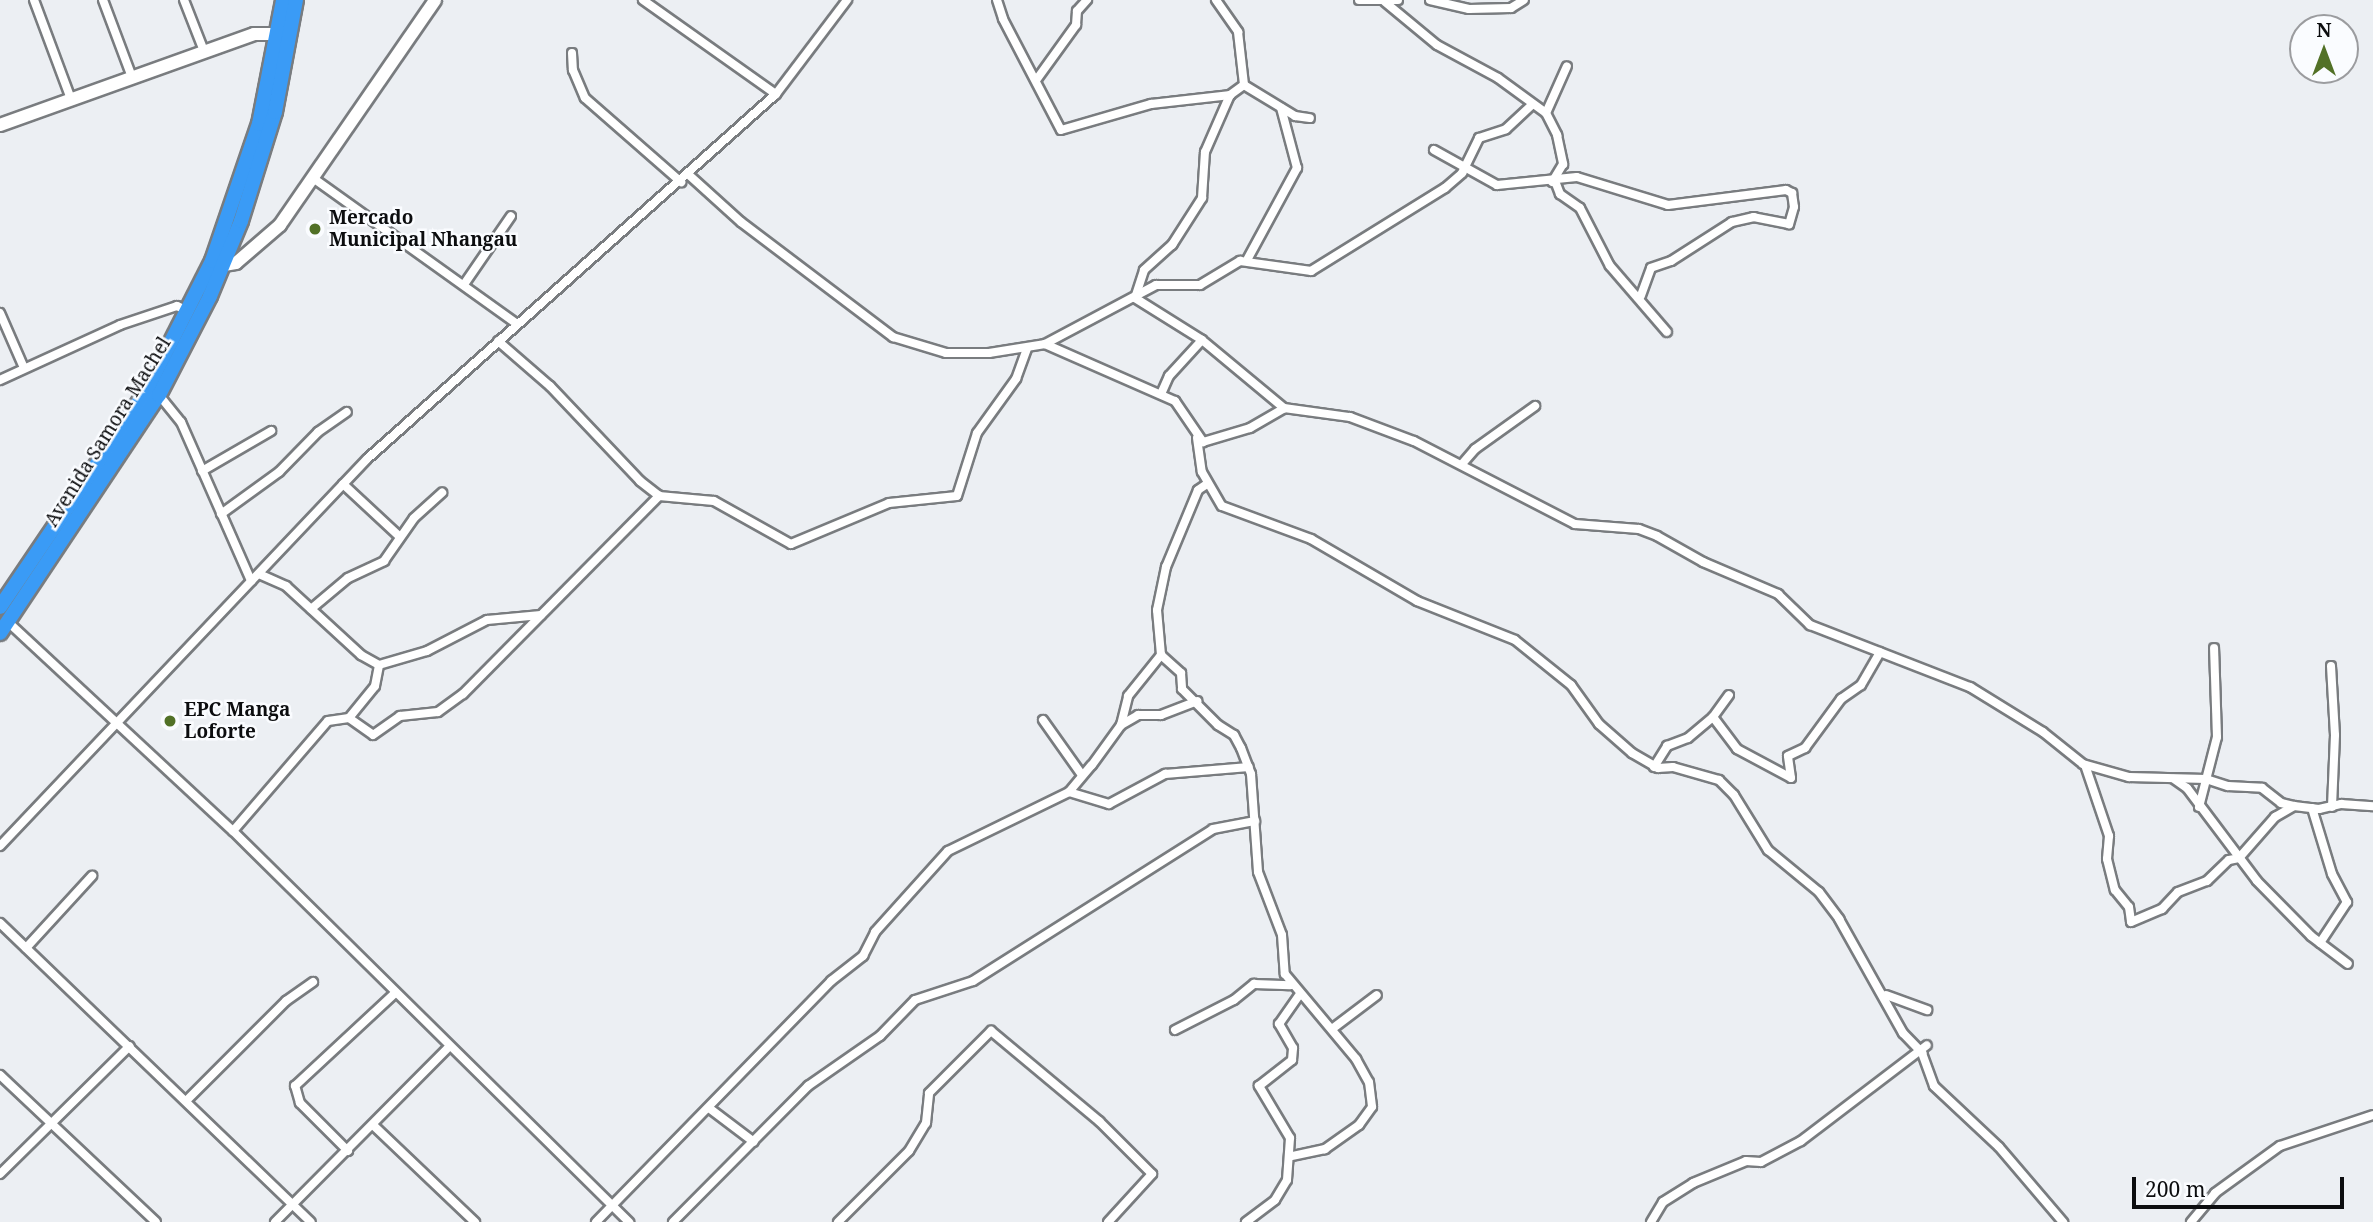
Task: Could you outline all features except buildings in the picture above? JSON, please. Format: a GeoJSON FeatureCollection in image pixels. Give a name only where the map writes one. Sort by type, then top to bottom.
{"type":"FeatureCollection","features":[{"type":"Feature","properties":{"kind":"highway","name":"Avenida Samora Machel"},"geometry":{"type":"LineString","coordinates":[[0,607],[146,391],[188,312],[231,212],[259,124],[279,34],[283,0]]}},
{"type":"Feature","properties":{"kind":"highway","name":"Avenida Samora Machel"},"geometry":{"type":"LineString","coordinates":[[4,628],[159,395],[224,265],[275,112],[296,0]]}},
{"type":"Feature","properties":{"kind":"main road"},"geometry":{"type":"LineString","coordinates":[[224,265],[236,263],[265,242],[435,0]]}},
{"type":"Feature","properties":{"kind":"main road"},"geometry":{"type":"LineString","coordinates":[[0,125],[254,34],[279,34]]}},
{"type":"Feature","properties":{"kind":"street"},"geometry":{"type":"LineString","coordinates":[[34,0],[71,99]]}},
{"type":"Feature","properties":{"kind":"street"},"geometry":{"type":"LineString","coordinates":[[103,0],[132,77]]}},
{"type":"Feature","properties":{"kind":"street"},"geometry":{"type":"LineString","coordinates":[[184,0],[204,51]]}},
{"type":"Feature","properties":{"kind":"street"},"geometry":{"type":"LineString","coordinates":[[643,0],[776,94]]}},
{"type":"Feature","properties":{"kind":"street"},"geometry":{"type":"LineString","coordinates":[[0,846],[121,723],[343,484],[498,341],[685,178],[776,94],[847,0]]}},
{"type":"Feature","properties":{"kind":"street"},"geometry":{"type":"LineString","coordinates":[[997,0],[1008,30],[1037,79],[1061,130],[1151,104],[1230,95],[1244,85]]}},
{"type":"Feature","properties":{"kind":"street"},"geometry":{"type":"LineString","coordinates":[[1037,79],[1076,25],[1077,11],[1087,0]]}},
{"type":"Feature","properties":{"kind":"street"},"geometry":{"type":"LineString","coordinates":[[1216,0],[1238,32],[1244,85]]}},
{"type":"Feature","properties":{"kind":"street"},"geometry":{"type":"LineString","coordinates":[[1359,0],[1398,0]]}},
{"type":"Feature","properties":{"kind":"street"},"geometry":{"type":"LineString","coordinates":[[1430,0],[1469,9],[1508,9],[1524,0]]}},
{"type":"Feature","properties":{"kind":"street"},"geometry":{"type":"LineString","coordinates":[[1385,2],[1437,45],[1498,78],[1546,113],[1557,135],[1563,164],[1554,182]]}},
{"type":"Feature","properties":{"kind":"street"},"geometry":{"type":"LineString","coordinates":[[572,53],[573,70],[585,98],[741,222],[893,337],[946,353],[1027,348],[1045,344],[1135,299],[1156,285],[1200,285],[1247,260],[1297,168],[1281,108]]}},
{"type":"Feature","properties":{"kind":"street"},"geometry":{"type":"LineString","coordinates":[[1546,113],[1567,66]]}},
{"type":"Feature","properties":{"kind":"street"},"geometry":{"type":"LineString","coordinates":[[1244,85],[1281,108],[1310,118]]}},
{"type":"Feature","properties":{"kind":"street"},"geometry":{"type":"LineString","coordinates":[[1135,299],[1144,270],[1172,245],[1202,198],[1205,152],[1230,95]]}},
{"type":"Feature","properties":{"kind":"street"},"geometry":{"type":"LineString","coordinates":[[1247,260],[1311,271],[1445,188],[1466,166],[1479,138],[1506,129],[1532,105]]}},
{"type":"Feature","properties":{"kind":"street"},"geometry":{"type":"LineString","coordinates":[[1434,150],[1466,166],[1493,184],[1510,180],[1554,182],[1580,178],[1668,205],[1786,190],[1792,193],[1794,206],[1789,224],[1754,217],[1732,222],[1671,261],[1651,268],[1641,296]]}},
{"type":"Feature","properties":{"kind":"street"},"geometry":{"type":"LineString","coordinates":[[313,177],[465,283],[517,324]]}},
{"type":"Feature","properties":{"kind":"street"},"geometry":{"type":"LineString","coordinates":[[1554,182],[1560,194],[1580,208],[1610,266],[1641,296],[1667,332]]}},
{"type":"Feature","properties":{"kind":"street"},"geometry":{"type":"LineString","coordinates":[[465,283],[511,216]]}},
{"type":"Feature","properties":{"kind":"street"},"geometry":{"type":"LineString","coordinates":[[1135,299],[1202,340],[1284,408],[1361,420],[1462,464],[1575,524],[1647,531],[1777,594],[1810,625],[1977,690],[2085,765],[2129,777],[2206,779],[2262,788],[2281,803],[2294,806],[2373,806]]}},
{"type":"Feature","properties":{"kind":"street"},"geometry":{"type":"LineString","coordinates":[[0,380],[120,325],[177,306],[188,312]]}},
{"type":"Feature","properties":{"kind":"street"},"geometry":{"type":"LineString","coordinates":[[0,313],[24,368]]}},
{"type":"Feature","properties":{"kind":"street"},"geometry":{"type":"LineString","coordinates":[[1161,394],[1169,376],[1202,340]]}},
{"type":"Feature","properties":{"kind":"street"},"geometry":{"type":"LineString","coordinates":[[498,341],[550,386],[659,496],[714,501],[791,544],[889,503],[957,496],[977,433],[1016,379],[1027,348]]}},
{"type":"Feature","properties":{"kind":"street"},"geometry":{"type":"LineString","coordinates":[[1045,344],[1161,394],[1180,406],[1197,438],[1207,484],[1226,508],[1265,518],[1311,539],[1417,601],[1515,640],[1571,685],[1599,724],[1654,767],[1693,771],[1725,786],[1768,850],[1819,892],[1884,993],[1903,1033],[1923,1047],[1934,1086],[1999,1147],[2063,1222]]}},
{"type":"Feature","properties":{"kind":"street"},"geometry":{"type":"LineString","coordinates":[[159,395],[181,422],[251,581]]}},
{"type":"Feature","properties":{"kind":"street"},"geometry":{"type":"LineString","coordinates":[[1462,464],[1475,449],[1535,406]]}},
{"type":"Feature","properties":{"kind":"street"},"geometry":{"type":"LineString","coordinates":[[1197,438],[1208,442],[1237,433],[1284,408]]}},
{"type":"Feature","properties":{"kind":"street"},"geometry":{"type":"LineString","coordinates":[[221,514],[279,472],[318,432],[346,412]]}},
{"type":"Feature","properties":{"kind":"street"},"geometry":{"type":"LineString","coordinates":[[202,471],[271,431]]}},
{"type":"Feature","properties":{"kind":"street"},"geometry":{"type":"LineString","coordinates":[[343,484],[399,536]]}},
{"type":"Feature","properties":{"kind":"street"},"geometry":{"type":"LineString","coordinates":[[1207,484],[1198,490],[1166,567],[1157,610],[1161,655],[1181,673],[1182,689],[1197,701],[1217,725],[1234,736],[1249,766],[1258,872],[1282,935],[1283,963],[1290,985],[1332,1029],[1368,1080],[1372,1107],[1359,1125],[1333,1144],[1292,1156]]}},
{"type":"Feature","properties":{"kind":"street"},"geometry":{"type":"LineString","coordinates":[[311,609],[348,578],[384,561],[397,547],[399,536],[442,493]]}},
{"type":"Feature","properties":{"kind":"street"},"geometry":{"type":"LineString","coordinates":[[349,718],[373,734],[400,716],[438,712],[472,687],[485,668],[659,496]]}},
{"type":"Feature","properties":{"kind":"street"},"geometry":{"type":"LineString","coordinates":[[259,574],[286,586],[361,656],[379,665],[427,651],[487,620],[541,615]]}},
{"type":"Feature","properties":{"kind":"street"},"geometry":{"type":"LineString","coordinates":[[4,628],[121,723],[449,1047],[483,1075],[629,1222]]}},
{"type":"Feature","properties":{"kind":"street"},"geometry":{"type":"LineString","coordinates":[[2199,807],[2217,737],[2214,648]]}},
{"type":"Feature","properties":{"kind":"street"},"geometry":{"type":"LineString","coordinates":[[1713,717],[1737,749],[1791,778],[1788,756],[1805,748],[1841,699],[1861,685],[1880,652]]}},
{"type":"Feature","properties":{"kind":"street"},"geometry":{"type":"LineString","coordinates":[[1121,725],[1128,696],[1161,655]]}},
{"type":"Feature","properties":{"kind":"street"},"geometry":{"type":"LineString","coordinates":[[233,831],[323,726],[349,718],[375,686],[379,665]]}},
{"type":"Feature","properties":{"kind":"street"},"geometry":{"type":"LineString","coordinates":[[2331,666],[2335,735],[2332,807]]}},
{"type":"Feature","properties":{"kind":"street"},"geometry":{"type":"LineString","coordinates":[[1654,767],[1667,746],[1684,740],[1713,717],[1729,695]]}},
{"type":"Feature","properties":{"kind":"street"},"geometry":{"type":"LineString","coordinates":[[596,1222],[831,981],[863,956],[875,932],[948,851],[1069,792],[1121,725],[1134,717],[1161,715],[1197,701]]}},
{"type":"Feature","properties":{"kind":"street"},"geometry":{"type":"LineString","coordinates":[[1043,720],[1082,775]]}},
{"type":"Feature","properties":{"kind":"street"},"geometry":{"type":"LineString","coordinates":[[2085,765],[2109,836],[2107,859],[2115,890],[2129,907],[2131,922],[2162,909],[2178,892],[2207,881],[2229,860],[2239,858],[2275,817],[2294,806]]}},
{"type":"Feature","properties":{"kind":"street"},"geometry":{"type":"LineString","coordinates":[[1069,792],[1109,804],[1164,774],[1249,766]]}},
{"type":"Feature","properties":{"kind":"street"},"geometry":{"type":"LineString","coordinates":[[2174,779],[2239,858],[2320,943],[2348,964]]}},
{"type":"Feature","properties":{"kind":"street"},"geometry":{"type":"LineString","coordinates":[[2312,808],[2332,874],[2347,902],[2320,943]]}},
{"type":"Feature","properties":{"kind":"street"},"geometry":{"type":"LineString","coordinates":[[673,1222],[808,1086],[880,1036],[915,1000],[973,981],[1213,829],[1255,821]]}},
{"type":"Feature","properties":{"kind":"street"},"geometry":{"type":"LineString","coordinates":[[26,948],[92,876]]}},
{"type":"Feature","properties":{"kind":"street"},"geometry":{"type":"LineString","coordinates":[[0,923],[131,1046],[311,1222]]}},
{"type":"Feature","properties":{"kind":"street"},"geometry":{"type":"LineString","coordinates":[[187,1100],[286,1001],[313,982]]}},
{"type":"Feature","properties":{"kind":"street"},"geometry":{"type":"LineString","coordinates":[[1175,1030],[1234,1000],[1254,984],[1290,985]]}},
{"type":"Feature","properties":{"kind":"street"},"geometry":{"type":"LineString","coordinates":[[348,1150],[300,1103],[295,1086],[395,993]]}},
{"type":"Feature","properties":{"kind":"street"},"geometry":{"type":"LineString","coordinates":[[1884,993],[1893,1000],[1927,1010]]}},
{"type":"Feature","properties":{"kind":"street"},"geometry":{"type":"LineString","coordinates":[[1245,1222],[1279,1195],[1292,1156],[1286,1125],[1259,1086],[1292,1060],[1293,1048],[1279,1024],[1299,995]]}},
{"type":"Feature","properties":{"kind":"street"},"geometry":{"type":"LineString","coordinates":[[1332,1029],[1377,995]]}},
{"type":"Feature","properties":{"kind":"street"},"geometry":{"type":"LineString","coordinates":[[838,1222],[909,1151],[926,1124],[929,1093],[991,1031],[1099,1121],[1152,1174],[1108,1222]]}},
{"type":"Feature","properties":{"kind":"street"},"geometry":{"type":"LineString","coordinates":[[0,1174],[131,1046]]}},
{"type":"Feature","properties":{"kind":"street"},"geometry":{"type":"LineString","coordinates":[[275,1222],[449,1047]]}},
{"type":"Feature","properties":{"kind":"street"},"geometry":{"type":"LineString","coordinates":[[1651,1222],[1662,1202],[1693,1183],[1746,1161],[1761,1161],[1801,1141],[1923,1047]]}},
{"type":"Feature","properties":{"kind":"street"},"geometry":{"type":"LineString","coordinates":[[0,1076],[156,1222]]}},
{"type":"Feature","properties":{"kind":"street"},"geometry":{"type":"LineString","coordinates":[[709,1108],[754,1142]]}},
{"type":"Feature","properties":{"kind":"street"},"geometry":{"type":"LineString","coordinates":[[2191,1222],[2215,1193],[2280,1146],[2373,1115]]}},
{"type":"Feature","properties":{"kind":"street"},"geometry":{"type":"LineString","coordinates":[[373,1125],[475,1222]]}},
{"type":"Feature","properties":{"kind":"place","name":"Mercado Municipal Nhangau"},"geometry":{"type":"Point","coordinates":[315,229]}},
{"type":"Feature","properties":{"kind":"place","name":"EPC Manga Loforte"},"geometry":{"type":"Point","coordinates":[170,721]}}]}
